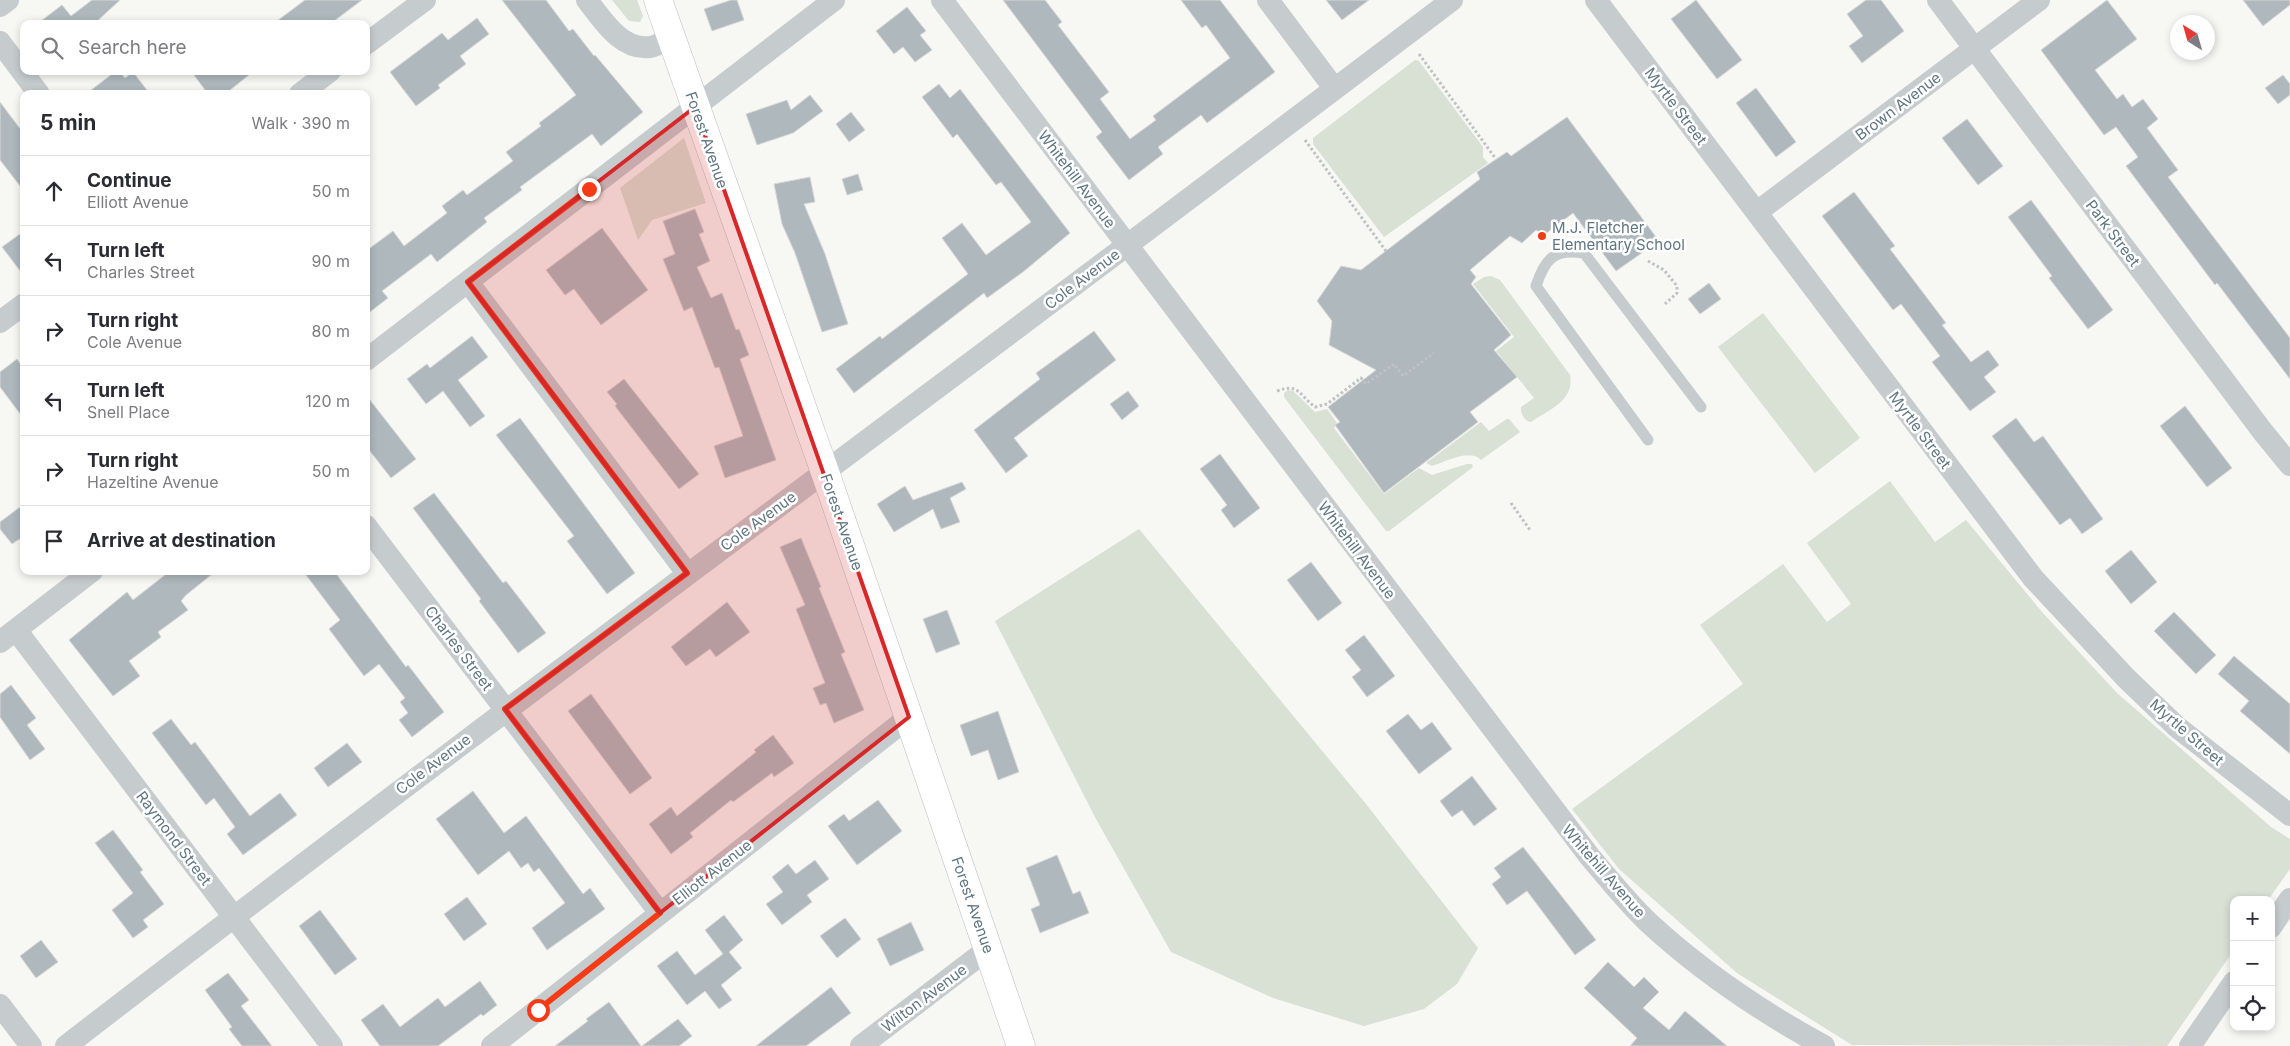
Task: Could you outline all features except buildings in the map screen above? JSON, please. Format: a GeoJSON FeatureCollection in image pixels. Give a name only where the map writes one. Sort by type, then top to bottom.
{"type":"FeatureCollection","features":[{"type":"Feature","properties":{"kind":"main road","name":"Forest Avenue"},"geometry":{"type":"LineString","coordinates":[[658,0],[825,472],[1021,1046]]}},
{"type":"Feature","properties":{"kind":"street"},"geometry":{"type":"LineString","coordinates":[[0,6],[8,0]]}},
{"type":"Feature","properties":{"kind":"street"},"geometry":{"type":"LineString","coordinates":[[370,41],[425,0]]}},
{"type":"Feature","properties":{"kind":"street"},"geometry":{"type":"LineString","coordinates":[[587,0],[613,32],[633,45],[650,47],[671,38]]}},
{"type":"Feature","properties":{"kind":"street"},"geometry":{"type":"LineString","coordinates":[[370,357],[834,0]]}},
{"type":"Feature","properties":{"kind":"street","name":"Whitehill Avenue"},"geometry":{"type":"LineString","coordinates":[[942,0],[1596,865],[1648,922],[1684,953],[1762,1010],[1824,1046]]}},
{"type":"Feature","properties":{"kind":"street"},"geometry":{"type":"LineString","coordinates":[[1268,0],[1334,88]]}},
{"type":"Feature","properties":{"kind":"street","name":"Cole Avenue"},"geometry":{"type":"LineString","coordinates":[[66,1046],[505,709],[1127,246],[1452,0]]}},
{"type":"Feature","properties":{"kind":"street","name":"Myrtle Street"},"geometry":{"type":"LineString","coordinates":[[1596,0],[2033,578],[2126,678],[2177,727],[2290,815]]}},
{"type":"Feature","properties":{"kind":"street","name":"Park Street"},"geometry":{"type":"LineString","coordinates":[[1938,0],[2262,432],[2290,465]]}},
{"type":"Feature","properties":{"kind":"street","name":"Brown Avenue"},"geometry":{"type":"LineString","coordinates":[[1757,212],[2039,0]]}},
{"type":"Feature","properties":{"kind":"street"},"geometry":{"type":"LineString","coordinates":[[0,42],[20,69]]}},
{"type":"Feature","properties":{"kind":"street"},"geometry":{"type":"LineString","coordinates":[[25,75],[36,90]]}},
{"type":"Feature","properties":{"kind":"street"},"geometry":{"type":"LineString","coordinates":[[305,90],[325,75]]}},
{"type":"Feature","properties":{"kind":"street"},"geometry":{"type":"LineString","coordinates":[[468,282],[687,573]]}},
{"type":"Feature","properties":{"kind":"street"},"geometry":{"type":"LineString","coordinates":[[0,322],[20,307]]}},
{"type":"Feature","properties":{"kind":"street","name":"Charles Street"},"geometry":{"type":"LineString","coordinates":[[370,531],[660,913]]}},
{"type":"Feature","properties":{"kind":"street"},"geometry":{"type":"LineString","coordinates":[[8,636],[87,575]]}},
{"type":"Feature","properties":{"kind":"street","name":"Raymond Street"},"geometry":{"type":"LineString","coordinates":[[8,636],[233,916],[332,1046]]}},
{"type":"Feature","properties":{"kind":"street","name":"Elliott Avenue"},"geometry":{"type":"LineString","coordinates":[[492,1046],[908,717]]}},
{"type":"Feature","properties":{"kind":"street"},"geometry":{"type":"LineString","coordinates":[[2275,921],[2290,899]]}},
{"type":"Feature","properties":{"kind":"street","name":"Wilton Avenue"},"geometry":{"type":"LineString","coordinates":[[861,1046],[988,949]]}},
{"type":"Feature","properties":{"kind":"street"},"geometry":{"type":"LineString","coordinates":[[2190,1046],[2231,986]]}},
{"type":"Feature","properties":{"kind":"street"},"geometry":{"type":"LineString","coordinates":[[0,1005],[31,1046]]}},
{"type":"Feature","properties":{"kind":"lane"},"geometry":{"type":"LineString","coordinates":[[1648,440],[1536,286],[1542,268],[1553,256],[1567,250],[1584,253],[1701,407]]}},
{"type":"Feature","properties":{"kind":"path"},"geometry":{"type":"LineString","coordinates":[[1419,54],[1496,159]]}},
{"type":"Feature","properties":{"kind":"path"},"geometry":{"type":"LineString","coordinates":[[1305,140],[1386,251]]}},
{"type":"Feature","properties":{"kind":"path"},"geometry":{"type":"LineString","coordinates":[[1648,261],[1664,270],[1677,286],[1677,293],[1665,304]]}},
{"type":"Feature","properties":{"kind":"path"},"geometry":{"type":"LineString","coordinates":[[1277,391],[1289,386],[1295,388],[1315,407],[1327,404],[1361,378],[1366,384],[1394,364],[1403,376],[1434,353]]}},
{"type":"Feature","properties":{"kind":"path"},"geometry":{"type":"LineString","coordinates":[[1510,504],[1530,530]]}},
{"type":"Feature","properties":{"kind":"highlighted area"},"geometry":{"type":"Polygon","coordinates":[[[695,107],[909,717],[660,913],[505,709],[687,573],[468,282],[695,107]]]}},
{"type":"Feature","properties":{"kind":"shaded area"},"geometry":{"type":"Polygon","coordinates":[[[612,0],[637,0],[643,16],[640,22],[629,21],[612,0]]]}},
{"type":"Feature","properties":{"kind":"shaded area"},"geometry":{"type":"Polygon","coordinates":[[[1415,60],[1419,61],[1483,147],[1483,157],[1488,163],[1384,237],[1313,144],[1313,138],[1415,60]]]}},
{"type":"Feature","properties":{"kind":"shaded area"},"geometry":{"type":"Polygon","coordinates":[[[684,138],[706,203],[652,220],[638,240],[620,188],[684,138]]]}},
{"type":"Feature","properties":{"kind":"shaded area"},"geometry":{"type":"Polygon","coordinates":[[[1491,276],[1500,280],[1570,375],[1569,391],[1565,398],[1531,422],[1523,417],[1521,407],[1534,398],[1496,351],[1514,337],[1473,284],[1484,277],[1491,276]]]}},
{"type":"Feature","properties":{"kind":"shaded area"},"geometry":{"type":"Polygon","coordinates":[[[1763,313],[1860,438],[1815,473],[1718,347],[1763,313]]]}},
{"type":"Feature","properties":{"kind":"shaded area"},"geometry":{"type":"Polygon","coordinates":[[[1288,390],[1293,391],[1315,412],[1327,409],[1337,423],[1334,428],[1384,494],[1419,468],[1432,475],[1467,464],[1472,464],[1473,467],[1389,531],[1386,531],[1284,397],[1284,393],[1288,390]]]}},
{"type":"Feature","properties":{"kind":"shaded area"},"geometry":{"type":"Polygon","coordinates":[[[1507,419],[1520,432],[1481,460],[1471,455],[1450,459],[1432,466],[1426,463],[1481,422],[1489,431],[1507,419]]]}},
{"type":"Feature","properties":{"kind":"shaded area"},"geometry":{"type":"Polygon","coordinates":[[[1890,481],[1935,542],[1966,520],[2042,612],[2117,693],[2271,827],[2290,839],[2290,869],[2271,896],[2230,896],[2230,956],[2167,1046],[1852,1045],[1737,973],[1619,869],[1572,809],[1743,684],[1700,625],[1783,564],[1827,622],[1851,604],[1807,543],[1890,481]]]}},
{"type":"Feature","properties":{"kind":"shaded area"},"geometry":{"type":"Polygon","coordinates":[[[1139,529],[1366,804],[1478,948],[1457,984],[1424,1009],[1364,1026],[1273,998],[1171,952],[1096,819],[995,621],[1139,529]]]}},
{"type":"Feature","properties":{"kind":"place","name":"M.J. Fletcher Elementary School"},"geometry":{"type":"Point","coordinates":[1542,236]}},
{"type":"Feature","properties":{"kind":"route"},"geometry":{"type":"LineString","coordinates":[[538,1010],[660,913],[505,709],[687,573],[468,282],[589,189]]}}]}
